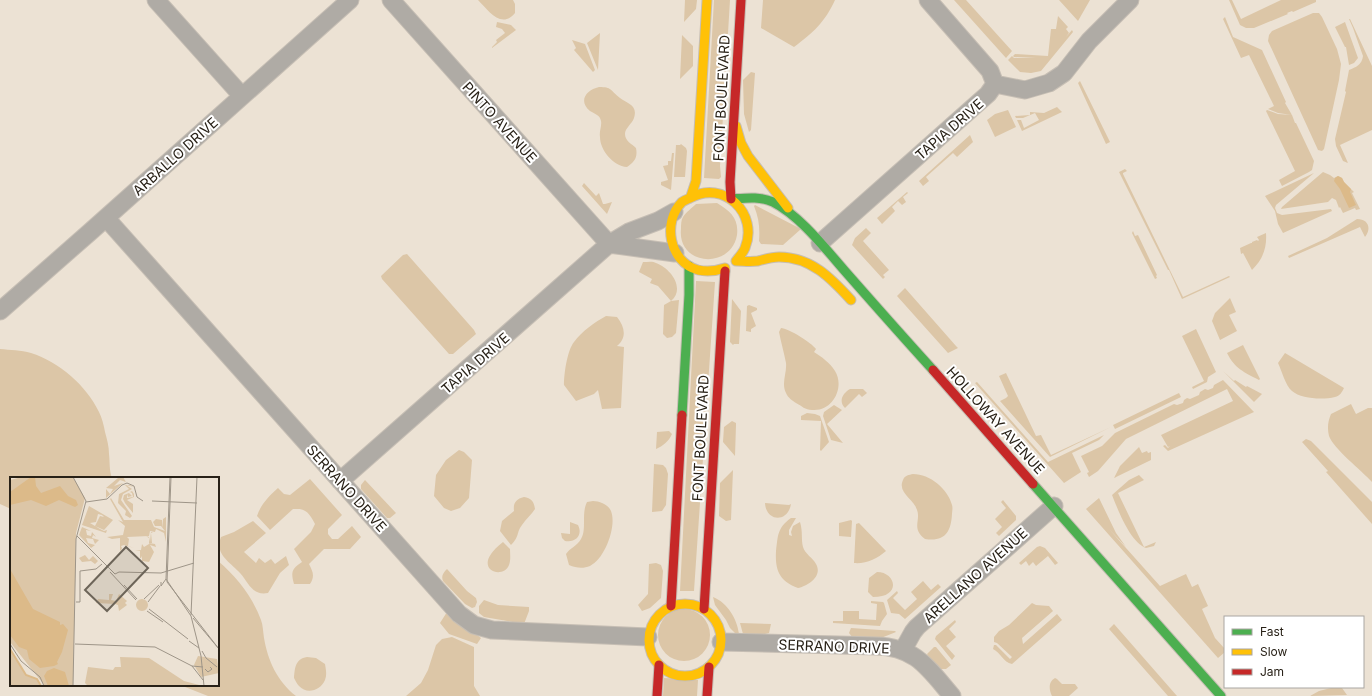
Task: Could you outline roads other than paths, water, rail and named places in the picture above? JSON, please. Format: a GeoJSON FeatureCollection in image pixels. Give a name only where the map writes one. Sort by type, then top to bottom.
{"type":"FeatureCollection","features":[{"type":"Feature","properties":{"kind":"street"},"geometry":{"type":"LineString","coordinates":[[156,0],[242,96]]}},
{"type":"Feature","properties":{"kind":"street","name":"ARBALLO DRIVE"},"geometry":{"type":"LineString","coordinates":[[0,311],[350,0]]}},
{"type":"Feature","properties":{"kind":"street","name":"PINTO AVENUE"},"geometry":{"type":"LineString","coordinates":[[391,0],[609,244]]}},
{"type":"Feature","properties":{"kind":"street","name":"FONT BOULEVARD"},"geometry":{"type":"LineString","coordinates":[[691,196],[696,181],[707,0]]}},
{"type":"Feature","properties":{"kind":"street","name":"FONT BOULEVARD"},"geometry":{"type":"LineString","coordinates":[[730,199],[741,0]]}},
{"type":"Feature","properties":{"kind":"street"},"geometry":{"type":"LineString","coordinates":[[928,0],[990,71],[994,84],[1026,90],[1049,83],[1064,72],[1089,41],[1130,0]]}},
{"type":"Feature","properties":{"kind":"street","name":"TAPIA DRIVE"},"geometry":{"type":"LineString","coordinates":[[820,243],[988,94],[994,84]]}},
{"type":"Feature","properties":{"kind":"street"},"geometry":{"type":"LineString","coordinates":[[734,119],[741,143],[748,156],[797,220]]}},
{"type":"Feature","properties":{"kind":"street"},"geometry":{"type":"LineString","coordinates":[[730,264],[744,250],[748,237],[748,223],[743,211],[730,199],[714,192],[702,192],[691,196],[674,212],[670,223],[669,235],[675,253],[689,266],[701,270],[713,271],[730,264],[754,261],[764,258],[782,256],[800,259],[816,266],[830,277],[856,306]]}},
{"type":"Feature","properties":{"kind":"street","name":"HOLLOWAY AVENUE"},"geometry":{"type":"LineString","coordinates":[[730,199],[751,197],[765,199],[780,206],[797,220],[820,243],[1047,514],[1221,696]]}},
{"type":"Feature","properties":{"kind":"street","name":"TAPIA DRIVE"},"geometry":{"type":"LineString","coordinates":[[340,481],[609,244],[629,232],[658,221],[674,212]]}},
{"type":"Feature","properties":{"kind":"street","name":"SERRANO DRIVE"},"geometry":{"type":"LineString","coordinates":[[106,218],[459,614],[474,625],[492,630],[648,637]]}},
{"type":"Feature","properties":{"kind":"street"},"geometry":{"type":"LineString","coordinates":[[609,244],[675,253]]}},
{"type":"Feature","properties":{"kind":"street","name":"FONT BOULEVARD"},"geometry":{"type":"LineString","coordinates":[[704,609],[730,264]]}},
{"type":"Feature","properties":{"kind":"street","name":"FONT BOULEVARD"},"geometry":{"type":"LineString","coordinates":[[670,606],[689,303],[689,266]]}},
{"type":"Feature","properties":{"kind":"street","name":"ARELLANO AVENUE"},"geometry":{"type":"LineString","coordinates":[[903,650],[915,629],[1047,514]]}},
{"type":"Feature","properties":{"kind":"street"},"geometry":{"type":"LineString","coordinates":[[687,604],[704,609],[714,618],[720,629],[721,642],[718,656],[709,667],[697,674],[684,676],[672,674],[659,665],[651,654],[648,637],[652,623],[659,614],[670,606],[687,604]]}},
{"type":"Feature","properties":{"kind":"street","name":"SERRANO DRIVE"},"geometry":{"type":"LineString","coordinates":[[721,642],[882,646],[903,650],[913,655],[924,664],[952,696]]}},
{"type":"Feature","properties":{"kind":"street"},"geometry":{"type":"LineString","coordinates":[[657,696],[659,665]]}},
{"type":"Feature","properties":{"kind":"street"},"geometry":{"type":"LineString","coordinates":[[708,696],[709,667]]}}]}
